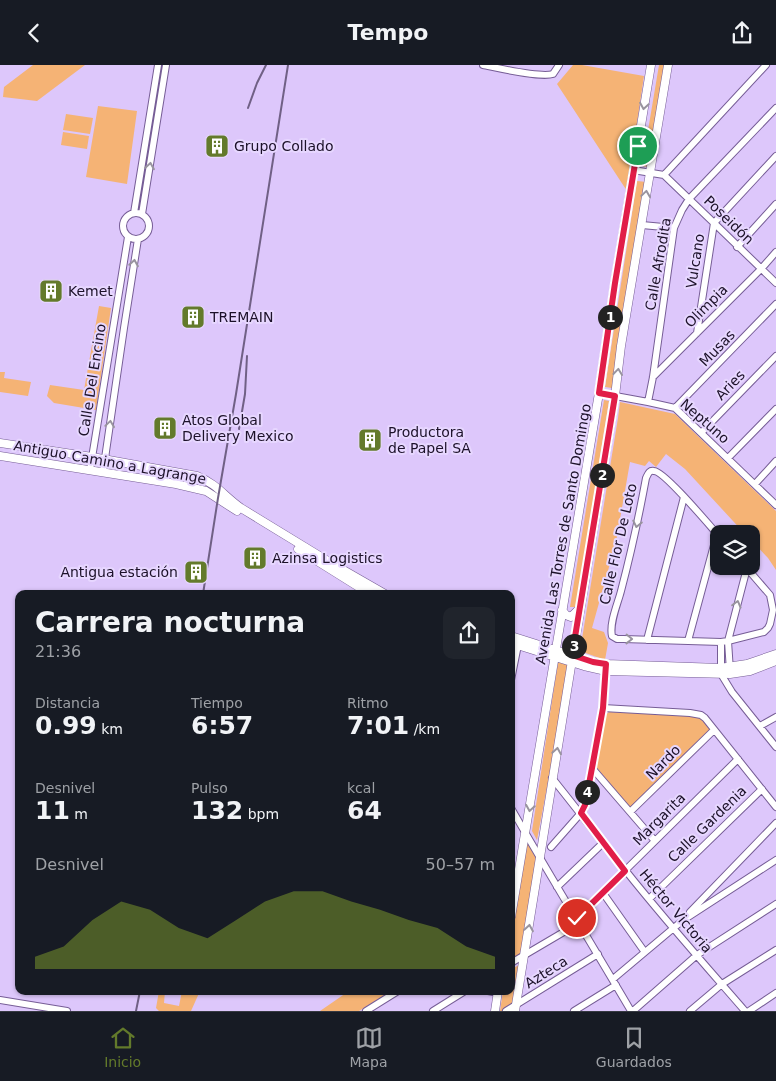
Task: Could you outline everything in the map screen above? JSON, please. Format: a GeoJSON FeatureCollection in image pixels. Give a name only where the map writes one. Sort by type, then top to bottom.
{"type":"FeatureCollection","features":[{"type":"Feature","properties":{"kind":"street"},"geometry":{"type":"LineString","coordinates":[[134,213],[158,65]]}},
{"type":"Feature","properties":{"kind":"street"},"geometry":{"type":"LineString","coordinates":[[142,214],[166,65]]}},
{"type":"Feature","properties":{"kind":"street"},"geometry":{"type":"LineString","coordinates":[[483,65],[518,68],[550,75],[555,73],[558,65]]}},
{"type":"Feature","properties":{"kind":"street","name":"Avenida Las Torres de Santo Domingo"},"geometry":{"type":"LineString","coordinates":[[515,895],[599,393],[651,65]]}},
{"type":"Feature","properties":{"kind":"street","name":"Avenida Las Torres de Santo Domingo"},"geometry":{"type":"LineString","coordinates":[[516,1008],[615,396],[621,346],[668,65]]}},
{"type":"Feature","properties":{"kind":"street"},"geometry":{"type":"LineString","coordinates":[[633,171],[664,175],[766,65]]}},
{"type":"Feature","properties":{"kind":"street","name":"Calle Afrodita"},"geometry":{"type":"LineString","coordinates":[[648,402],[674,228],[682,209],[689,199],[776,107]]}},
{"type":"Feature","properties":{"kind":"street","name":"Vulcano"},"geometry":{"type":"LineString","coordinates":[[697,333],[714,223],[776,156]]}},
{"type":"Feature","properties":{"kind":"street","name":"Poseidón"},"geometry":{"type":"LineString","coordinates":[[664,175],[776,283]]}},
{"type":"Feature","properties":{"kind":"street"},"geometry":{"type":"LineString","coordinates":[[738,247],[776,204]]}},
{"type":"Feature","properties":{"kind":"street"},"geometry":{"type":"LineString","coordinates":[[134,213],[142,214],[147,218],[148,231],[144,237],[138,239],[128,237],[123,231],[123,223],[126,216],[134,213]]}},
{"type":"Feature","properties":{"kind":"street"},"geometry":{"type":"LineString","coordinates":[[642,225],[674,228]]}},
{"type":"Feature","properties":{"kind":"street","name":"Calle Del Encino"},"geometry":{"type":"LineString","coordinates":[[90,470],[128,237]]}},
{"type":"Feature","properties":{"kind":"street","name":"Calle Del Encino"},"geometry":{"type":"LineString","coordinates":[[103,472],[138,239]]}},
{"type":"Feature","properties":{"kind":"street","name":"Olimpia"},"geometry":{"type":"LineString","coordinates":[[653,377],[776,252]]}},
{"type":"Feature","properties":{"kind":"street"},"geometry":{"type":"LineString","coordinates":[[119,295],[129,296]]}},
{"type":"Feature","properties":{"kind":"street","name":"Musas"},"geometry":{"type":"LineString","coordinates":[[675,409],[776,304]]}},
{"type":"Feature","properties":{"kind":"street","name":"Aries"},"geometry":{"type":"LineString","coordinates":[[701,433],[776,356]]}},
{"type":"Feature","properties":{"kind":"street","name":"Neptuno"},"geometry":{"type":"LineString","coordinates":[[599,393],[675,409],[776,505]]}},
{"type":"Feature","properties":{"kind":"street"},"geometry":{"type":"LineString","coordinates":[[728,458],[776,409]]}},
{"type":"Feature","properties":{"kind":"street","name":"Antiguo Camino a Lagrange"},"geometry":{"type":"LineString","coordinates":[[0,443],[197,475],[216,486],[241,508],[378,590]]}},
{"type":"Feature","properties":{"kind":"street","name":"Antiguo Camino a Lagrange"},"geometry":{"type":"LineString","coordinates":[[0,456],[176,484],[206,491],[364,590]]}},
{"type":"Feature","properties":{"kind":"street"},"geometry":{"type":"LineString","coordinates":[[755,483],[776,461]]}},
{"type":"Feature","properties":{"kind":"street"},"geometry":{"type":"LineString","coordinates":[[176,484],[178,471]]}},
{"type":"Feature","properties":{"kind":"street","name":"Calle Flor De Loto"},"geometry":{"type":"LineString","coordinates":[[647,640],[615,638],[612,636],[611,627],[648,473],[657,471],[684,497]]}},
{"type":"Feature","properties":{"kind":"street"},"geometry":{"type":"LineString","coordinates":[[684,497],[710,526]]}},
{"type":"Feature","properties":{"kind":"street"},"geometry":{"type":"LineString","coordinates":[[684,497],[647,640],[724,641],[764,632],[770,625],[772,609],[770,595],[753,575]]}},
{"type":"Feature","properties":{"kind":"street"},"geometry":{"type":"LineString","coordinates":[[688,641],[710,563]]}},
{"type":"Feature","properties":{"kind":"street"},"geometry":{"type":"LineString","coordinates":[[721,671],[724,641],[744,575]]}},
{"type":"Feature","properties":{"kind":"street"},"geometry":{"type":"LineString","coordinates":[[562,610],[571,617],[580,609]]}},
{"type":"Feature","properties":{"kind":"street"},"geometry":{"type":"LineString","coordinates":[[515,638],[555,653]]}},
{"type":"Feature","properties":{"kind":"street"},"geometry":{"type":"LineString","coordinates":[[724,641],[730,689],[776,747]]}},
{"type":"Feature","properties":{"kind":"street"},"geometry":{"type":"LineString","coordinates":[[515,644],[555,653],[606,668],[721,671],[729,674],[750,671],[776,661]]}},
{"type":"Feature","properties":{"kind":"street"},"geometry":{"type":"LineString","coordinates":[[729,674],[738,666],[776,654]]}},
{"type":"Feature","properties":{"kind":"street"},"geometry":{"type":"LineString","coordinates":[[551,847],[581,813],[585,805],[603,708],[606,668]]}},
{"type":"Feature","properties":{"kind":"street"},"geometry":{"type":"LineString","coordinates":[[603,708],[699,714],[776,807]]}},
{"type":"Feature","properties":{"kind":"street"},"geometry":{"type":"LineString","coordinates":[[760,727],[776,717]]}},
{"type":"Feature","properties":{"kind":"street","name":"Nardo"},"geometry":{"type":"LineString","coordinates":[[630,812],[714,730]]}},
{"type":"Feature","properties":{"kind":"street","name":"Margarita"},"geometry":{"type":"LineString","coordinates":[[515,961],[578,921],[603,893],[738,759]]}},
{"type":"Feature","properties":{"kind":"street"},"geometry":{"type":"LineString","coordinates":[[592,768],[655,841]]}},
{"type":"Feature","properties":{"kind":"street","name":"Héctor Victoria"},"geometry":{"type":"LineString","coordinates":[[552,778],[625,871],[696,955],[747,1011]]}},
{"type":"Feature","properties":{"kind":"street","name":"Calle Gardenia"},"geometry":{"type":"LineString","coordinates":[[649,899],[762,789]]}},
{"type":"Feature","properties":{"kind":"street"},"geometry":{"type":"LineString","coordinates":[[515,815],[632,1011],[696,955],[776,904]]}},
{"type":"Feature","properties":{"kind":"street"},"geometry":{"type":"LineString","coordinates":[[682,921],[776,823]]}},
{"type":"Feature","properties":{"kind":"street"},"geometry":{"type":"LineString","coordinates":[[557,887],[603,843]]}},
{"type":"Feature","properties":{"kind":"street"},"geometry":{"type":"LineString","coordinates":[[612,979],[682,921],[776,860]]}},
{"type":"Feature","properties":{"kind":"street"},"geometry":{"type":"LineString","coordinates":[[603,893],[644,951]]}},
{"type":"Feature","properties":{"kind":"street"},"geometry":{"type":"LineString","coordinates":[[690,1011],[722,984],[776,950]]}},
{"type":"Feature","properties":{"kind":"street","name":"Azteca"},"geometry":{"type":"LineString","coordinates":[[506,1011],[516,1008],[598,954]]}},
{"type":"Feature","properties":{"kind":"street"},"geometry":{"type":"LineString","coordinates":[[574,1011],[616,985]]}},
{"type":"Feature","properties":{"kind":"street"},"geometry":{"type":"LineString","coordinates":[[747,1011],[776,993]]}},
{"type":"Feature","properties":{"kind":"street"},"geometry":{"type":"LineString","coordinates":[[366,1011],[392,995]]}},
{"type":"Feature","properties":{"kind":"street"},"geometry":{"type":"LineString","coordinates":[[433,1011],[459,995]]}},
{"type":"Feature","properties":{"kind":"street"},"geometry":{"type":"LineString","coordinates":[[496,1011],[498,995]]}},
{"type":"Feature","properties":{"kind":"street"},"geometry":{"type":"LineString","coordinates":[[0,1001],[67,1011]]}},
{"type":"Feature","properties":{"kind":"shaded area"},"geometry":{"type":"Polygon","coordinates":[[[33,65],[85,65],[37,101],[3,97],[4,87],[33,65]]]}},
{"type":"Feature","properties":{"kind":"shaded area"},"geometry":{"type":"Polygon","coordinates":[[[573,65],[644,76],[627,191],[557,84],[573,65]]]}},
{"type":"Feature","properties":{"kind":"shaded area"},"geometry":{"type":"Polygon","coordinates":[[[659,65],[665,65],[648,167],[642,166],[659,65]]]}},
{"type":"Feature","properties":{"kind":"shaded area"},"geometry":{"type":"Polygon","coordinates":[[[98,106],[137,111],[127,184],[86,177],[98,106]]]}},
{"type":"Feature","properties":{"kind":"shaded area"},"geometry":{"type":"Polygon","coordinates":[[[66,114],[93,118],[90,134],[63,130],[66,114]]]}},
{"type":"Feature","properties":{"kind":"shaded area"},"geometry":{"type":"Polygon","coordinates":[[[63,132],[89,136],[87,149],[61,145],[63,132]]]}},
{"type":"Feature","properties":{"kind":"shaded area"},"geometry":{"type":"Polygon","coordinates":[[[637,181],[647,182],[612,388],[605,387],[637,181]]]}},
{"type":"Feature","properties":{"kind":"shaded area"},"geometry":{"type":"Polygon","coordinates":[[[99,306],[111,308],[96,410],[54,403],[47,396],[50,385],[84,390],[99,306]]]}},
{"type":"Feature","properties":{"kind":"shaded area"},"geometry":{"type":"Polygon","coordinates":[[[0,372],[5,372],[4,378],[31,382],[28,396],[0,392],[0,372]]]}},
{"type":"Feature","properties":{"kind":"shaded area"},"geometry":{"type":"Polygon","coordinates":[[[604,400],[609,401],[576,607],[570,607],[604,400]]]}},
{"type":"Feature","properties":{"kind":"shaded area"},"geometry":{"type":"Polygon","coordinates":[[[620,402],[675,414],[776,511],[776,570],[760,550],[760,525],[737,525],[685,469],[666,454],[656,467],[649,461],[645,466],[630,462],[616,542],[592,628],[604,632],[608,643],[605,660],[580,651],[620,402]]]}},
{"type":"Feature","properties":{"kind":"shaded area"},"geometry":{"type":"Polygon","coordinates":[[[558,662],[570,666],[537,840],[532,831],[558,662]]]}},
{"type":"Feature","properties":{"kind":"shaded area"},"geometry":{"type":"Polygon","coordinates":[[[609,712],[697,716],[702,718],[710,729],[709,733],[634,808],[629,807],[596,765],[604,716],[609,712]]]}},
{"type":"Feature","properties":{"kind":"shaded area"},"geometry":{"type":"Polygon","coordinates":[[[527,842],[537,860],[522,956],[515,960],[515,917],[527,842]]]}},
{"type":"Feature","properties":{"kind":"shaded area"},"geometry":{"type":"Polygon","coordinates":[[[520,964],[514,1004],[500,1011],[502,995],[515,995],[515,967],[520,964]]]}},
{"type":"Feature","properties":{"kind":"shaded area"},"geometry":{"type":"Polygon","coordinates":[[[158,995],[165,995],[164,1003],[179,1006],[181,995],[198,995],[191,1011],[159,1011],[156,1008],[158,995]]]}},
{"type":"Feature","properties":{"kind":"shaded area"},"geometry":{"type":"Polygon","coordinates":[[[343,995],[385,995],[359,1011],[320,1011],[343,995]]]}},
{"type":"Feature","properties":{"kind":"railway"},"geometry":{"type":"LineString","coordinates":[[248,108],[266,65]]}},
{"type":"Feature","properties":{"kind":"railway"},"geometry":{"type":"LineString","coordinates":[[204,590],[288,65]]}},
{"type":"Feature","properties":{"kind":"railway"},"geometry":{"type":"LineString","coordinates":[[239,429],[245,394],[247,356]]}},
{"type":"Feature","properties":{"kind":"railway"},"geometry":{"type":"LineString","coordinates":[[136,1011],[139,995]]}},
{"type":"Feature","properties":{"kind":"place","name":"Grupo Collado"},"geometry":{"type":"Point","coordinates":[217,146]}},
{"type":"Feature","properties":{"kind":"place","name":"Kemet"},"geometry":{"type":"Point","coordinates":[51,291]}},
{"type":"Feature","properties":{"kind":"place","name":"TREMAIN"},"geometry":{"type":"Point","coordinates":[193,317]}},
{"type":"Feature","properties":{"kind":"place","name":"Atos Global Delivery Mexico"},"geometry":{"type":"Point","coordinates":[165,428]}},
{"type":"Feature","properties":{"kind":"place","name":"Productora de Papel SA"},"geometry":{"type":"Point","coordinates":[370,440]}},
{"type":"Feature","properties":{"kind":"place","name":"Azinsa Logistics"},"geometry":{"type":"Point","coordinates":[255,558]}},
{"type":"Feature","properties":{"kind":"place","name":"Antigua estación"},"geometry":{"type":"Point","coordinates":[196,572]}},
{"type":"Feature","properties":{"kind":"route"},"geometry":{"type":"LineString","coordinates":[[577,918],[625,871],[581,813],[585,805],[603,708],[606,664],[572,655],[615,396],[599,393],[638,146]]}}]}
